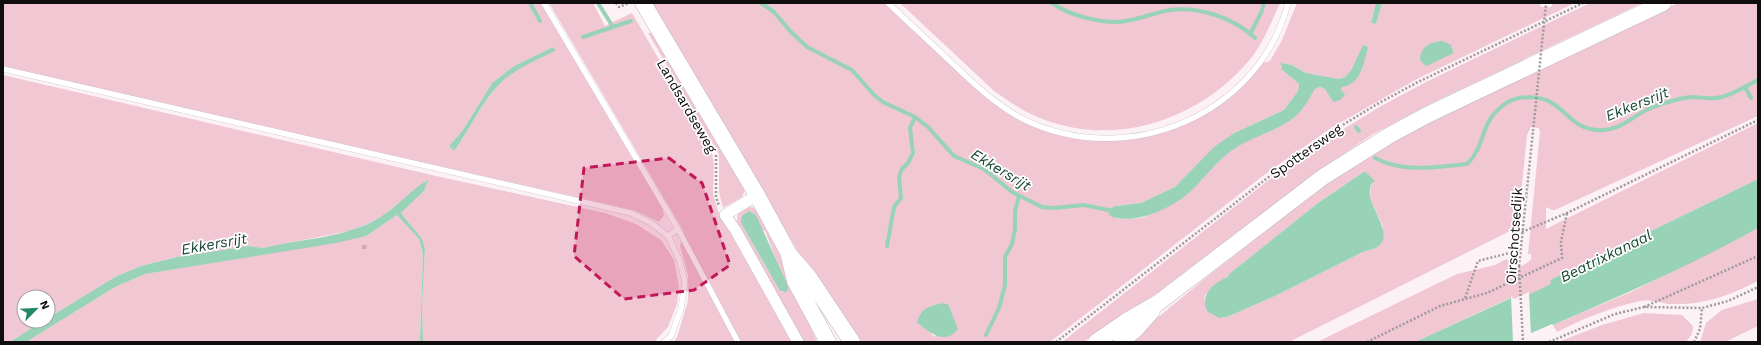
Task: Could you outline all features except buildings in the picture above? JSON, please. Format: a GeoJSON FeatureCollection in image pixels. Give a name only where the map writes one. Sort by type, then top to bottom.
{"type":"FeatureCollection","features":[{"type":"Feature","properties":{"kind":"main road"},"geometry":{"type":"LineString","coordinates":[[1096,342],[1125,322],[1158,303],[1323,177],[1390,135],[1427,115],[1663,3]]}},
{"type":"Feature","properties":{"kind":"main road","name":"Landsardseweg"},"geometry":{"type":"LineString","coordinates":[[632,5],[757,195],[789,254],[808,276],[852,342]]}},
{"type":"Feature","properties":{"kind":"main road","name":"Landsardseweg"},"geometry":{"type":"LineString","coordinates":[[789,254],[795,281],[828,342]]}},
{"type":"Feature","properties":{"kind":"main road"},"geometry":{"type":"LineString","coordinates":[[1121,342],[1136,329],[1158,303]]}},
{"type":"Feature","properties":{"kind":"street"},"geometry":{"type":"LineString","coordinates":[[757,195],[725,215],[736,231],[798,342]]}},
{"type":"Feature","properties":{"kind":"lane"},"geometry":{"type":"LineString","coordinates":[[544,3],[678,229],[738,342]]}},
{"type":"Feature","properties":{"kind":"lane"},"geometry":{"type":"LineString","coordinates":[[888,3],[985,93],[1004,108],[1024,119],[1052,130],[1076,136],[1101,139],[1157,132],[1189,120],[1212,107],[1235,90],[1261,63],[1274,42],[1288,3]]}},
{"type":"Feature","properties":{"kind":"lane"},"geometry":{"type":"LineString","coordinates":[[3,69],[631,213],[651,223],[668,236],[678,259],[685,282],[681,309],[672,336],[664,342]]}},
{"type":"Feature","properties":{"kind":"lane"},"geometry":{"type":"LineString","coordinates":[[668,236],[678,229]]}},
{"type":"Feature","properties":{"kind":"path"},"geometry":{"type":"LineString","coordinates":[[616,3],[619,7],[632,5]]}},
{"type":"Feature","properties":{"kind":"path","name":"Oirschotsedijk"},"geometry":{"type":"LineString","coordinates":[[1523,342],[1519,266],[1546,3]]}},
{"type":"Feature","properties":{"kind":"path","name":"Spottersweg"},"geometry":{"type":"LineString","coordinates":[[1056,342],[1279,169],[1326,135],[1379,103],[1418,82],[1583,3]]}},
{"type":"Feature","properties":{"kind":"path"},"geometry":{"type":"LineString","coordinates":[[1522,232],[1567,213],[1758,120]]}},
{"type":"Feature","properties":{"kind":"path","name":"Landsardseweg"},"geometry":{"type":"LineString","coordinates":[[714,150],[718,166],[716,197],[725,215]]}},
{"type":"Feature","properties":{"kind":"path"},"geometry":{"type":"LineString","coordinates":[[1367,342],[1440,306],[1487,293],[1562,258],[1561,242],[1567,213]]}},
{"type":"Feature","properties":{"kind":"path"},"geometry":{"type":"LineString","coordinates":[[1465,299],[1478,262],[1521,250]]}},
{"type":"Feature","properties":{"kind":"path"},"geometry":{"type":"LineString","coordinates":[[1549,342],[1602,319],[1644,307],[1758,256]]}},
{"type":"Feature","properties":{"kind":"path"},"geometry":{"type":"LineString","coordinates":[[1644,307],[1702,308],[1728,301],[1758,287]]}},
{"type":"Feature","properties":{"kind":"path"},"geometry":{"type":"LineString","coordinates":[[1694,342],[1700,329],[1702,308]]}},
{"type":"Feature","properties":{"kind":"highlighted area"},"geometry":{"type":"Polygon","coordinates":[[[669,158],[702,183],[730,265],[694,290],[624,299],[574,256],[584,168],[669,158]]]}},
{"type":"Feature","properties":{"kind":"shaded area"},"geometry":{"type":"Polygon","coordinates":[[[3,3],[541,3],[654,192],[662,207],[664,215],[659,222],[636,211],[620,207],[3,68],[3,3]],[[553,47],[514,66],[492,83],[463,130],[449,146],[454,151],[486,101],[500,83],[514,71],[555,50],[553,47]]]}},
{"type":"Feature","properties":{"kind":"shaded area"},"geometry":{"type":"Polygon","coordinates":[[[549,3],[593,3],[605,26],[632,13],[696,123],[712,154],[714,164],[713,194],[718,211],[791,342],[674,342],[677,337],[688,301],[688,275],[680,246],[684,232],[549,3]]]}},
{"type":"Feature","properties":{"kind":"shaded area"},"geometry":{"type":"Polygon","coordinates":[[[650,3],[888,3],[1005,108],[1052,130],[1101,139],[1157,132],[1213,107],[1261,63],[1270,61],[1282,40],[1297,3],[1376,3],[1371,23],[1376,24],[1382,3],[1540,3],[1541,7],[1551,7],[1553,3],[1575,3],[1415,80],[1331,128],[1264,175],[1050,342],[857,342],[797,250],[650,3]],[[1443,41],[1434,42],[1454,53],[1452,47],[1443,41]],[[1282,63],[1281,69],[1299,84],[1298,91],[1284,110],[1234,133],[1214,148],[1175,187],[1141,203],[1115,206],[1117,219],[1142,218],[1165,208],[1189,192],[1226,154],[1243,142],[1298,114],[1315,89],[1320,87],[1325,89],[1333,102],[1352,69],[1345,77],[1339,79],[1306,73],[1292,65],[1282,63]],[[941,303],[930,306],[918,322],[935,337],[948,304],[941,303]]]}},
{"type":"Feature","properties":{"kind":"shaded area"},"geometry":{"type":"Polygon","coordinates":[[[900,3],[1280,3],[1264,38],[1252,57],[1232,79],[1208,97],[1183,112],[1156,122],[1127,129],[1098,130],[1069,127],[1040,118],[1010,102],[993,90],[900,3]]]}},
{"type":"Feature","properties":{"kind":"shaded area"},"geometry":{"type":"Polygon","coordinates":[[[1590,3],[1642,3],[1438,100],[1373,134],[1318,171],[1129,314],[1083,342],[1062,342],[1274,176],[1329,138],[1381,106],[1428,81],[1590,3]]]}},
{"type":"Feature","properties":{"kind":"shaded area"},"geometry":{"type":"Polygon","coordinates":[[[1678,3],[1758,3],[1758,116],[1555,210],[1546,207],[1546,229],[1758,123],[1758,179],[1550,280],[1552,284],[1513,302],[1510,298],[1415,342],[1317,342],[1457,274],[1495,265],[1506,259],[1513,264],[1513,268],[1509,270],[1509,273],[1527,263],[1531,259],[1531,254],[1528,254],[1540,132],[1539,128],[1531,127],[1527,135],[1518,227],[1289,342],[1128,342],[1213,272],[1339,175],[1418,127],[1678,3]],[[1365,171],[1318,203],[1229,274],[1228,278],[1205,295],[1205,305],[1207,309],[1218,317],[1227,317],[1275,296],[1365,251],[1374,249],[1380,244],[1383,226],[1370,199],[1371,184],[1374,181],[1365,171]]]}},
{"type":"Feature","properties":{"kind":"shaded area"},"geometry":{"type":"Polygon","coordinates":[[[648,33],[654,33],[745,190],[742,197],[723,208],[719,192],[719,154],[648,33]]]}},
{"type":"Feature","properties":{"kind":"shaded area"},"geometry":{"type":"Polygon","coordinates":[[[3,75],[436,176],[605,213],[636,224],[661,240],[674,260],[679,287],[677,304],[668,327],[654,342],[423,342],[422,306],[425,249],[411,225],[401,213],[424,191],[427,180],[380,218],[354,230],[263,248],[249,246],[177,257],[141,266],[115,277],[56,313],[56,289],[16,289],[16,329],[30,329],[10,342],[3,342],[3,75]]]}},
{"type":"Feature","properties":{"kind":"shaded area"},"geometry":{"type":"Polygon","coordinates":[[[749,207],[757,208],[772,235],[817,342],[804,342],[738,225],[738,214],[749,207]],[[741,223],[780,291],[782,292],[788,290],[765,231],[741,223]]]}},
{"type":"Feature","properties":{"kind":"shaded area"},"geometry":{"type":"Polygon","coordinates":[[[397,215],[419,239],[423,253],[420,342],[26,342],[47,329],[56,329],[56,323],[115,287],[145,274],[366,236],[397,215]]]}},
{"type":"Feature","properties":{"kind":"shaded area"},"geometry":{"type":"Polygon","coordinates":[[[1758,228],[1758,281],[1726,295],[1705,301],[1670,304],[1644,301],[1597,314],[1557,332],[1553,325],[1633,291],[1758,228]]]}},
{"type":"Feature","properties":{"kind":"shaded area"},"geometry":{"type":"Polygon","coordinates":[[[1758,299],[1758,326],[1725,342],[1700,342],[1706,323],[1722,310],[1758,299]]]}},
{"type":"Feature","properties":{"kind":"shaded area"},"geometry":{"type":"Polygon","coordinates":[[[1644,313],[1682,315],[1693,326],[1692,334],[1686,342],[1558,342],[1602,325],[1644,313]]]}},
{"type":"Feature","properties":{"kind":"water"},"geometry":{"type":"Polygon","coordinates":[[[1376,3],[1382,3],[1376,24],[1371,23],[1376,3]]]}},
{"type":"Feature","properties":{"kind":"water"},"geometry":{"type":"Polygon","coordinates":[[[1443,41],[1451,45],[1454,53],[1426,66],[1420,60],[1420,55],[1424,48],[1434,42],[1443,41]]]}},
{"type":"Feature","properties":{"kind":"water"},"geometry":{"type":"Polygon","coordinates":[[[1363,45],[1368,47],[1361,72],[1354,82],[1342,87],[1341,90],[1345,95],[1340,100],[1333,102],[1325,89],[1320,87],[1315,89],[1298,114],[1281,126],[1235,148],[1227,154],[1191,191],[1174,203],[1153,214],[1141,217],[1130,219],[1110,216],[1108,210],[1115,206],[1141,203],[1175,187],[1214,147],[1234,133],[1284,110],[1298,91],[1299,84],[1281,69],[1282,66],[1280,64],[1292,65],[1306,73],[1339,79],[1345,77],[1352,69],[1363,45]]]}},
{"type":"Feature","properties":{"kind":"water"},"geometry":{"type":"Polygon","coordinates":[[[553,47],[556,50],[521,68],[501,82],[479,111],[454,151],[449,146],[463,130],[492,83],[514,66],[553,47]]]}},
{"type":"Feature","properties":{"kind":"water"},"geometry":{"type":"Polygon","coordinates":[[[1365,171],[1375,181],[1371,184],[1370,197],[1381,222],[1384,237],[1376,248],[1365,251],[1275,296],[1227,317],[1219,318],[1208,312],[1205,306],[1205,301],[1206,296],[1213,286],[1228,277],[1229,274],[1318,203],[1365,171]]]}},
{"type":"Feature","properties":{"kind":"water","name":"Beatrixkanaal"},"geometry":{"type":"Polygon","coordinates":[[[1758,179],[1758,228],[1682,267],[1579,314],[1529,334],[1518,342],[1415,342],[1511,298],[1513,302],[1551,284],[1550,280],[1758,179]]]}},
{"type":"Feature","properties":{"kind":"water"},"geometry":{"type":"Polygon","coordinates":[[[428,180],[424,191],[401,213],[422,239],[425,249],[422,306],[423,342],[420,342],[423,253],[419,239],[397,215],[366,236],[336,243],[145,274],[115,287],[56,323],[56,313],[115,277],[141,266],[177,257],[249,246],[263,248],[352,230],[379,218],[428,180]]]}},
{"type":"Feature","properties":{"kind":"water"},"geometry":{"type":"Polygon","coordinates":[[[749,211],[756,215],[788,286],[788,290],[786,292],[780,291],[741,223],[742,216],[749,211]]]}},
{"type":"Feature","properties":{"kind":"water"},"geometry":{"type":"Polygon","coordinates":[[[941,303],[948,304],[958,329],[953,334],[943,337],[933,334],[917,322],[923,311],[941,303]]]}},
{"type":"Feature","properties":{"kind":"water"},"geometry":{"type":"Polygon","coordinates":[[[30,329],[47,329],[26,342],[10,342],[30,329]]]}},
{"type":"Feature","properties":{"kind":"pier"},"geometry":{"type":"Polygon","coordinates":[[[1529,292],[1531,335],[1521,342],[1513,342],[1511,296],[1514,299],[1529,292]]]}},
{"type":"Feature","properties":{"kind":"waterway"},"geometry":{"type":"LineString","coordinates":[[530,3],[540,21]]}},
{"type":"Feature","properties":{"kind":"waterway","name":"Ekkersrijt"},"geometry":{"type":"LineString","coordinates":[[598,3],[613,27],[631,21]]}},
{"type":"Feature","properties":{"kind":"waterway","name":"Ekkersrijt"},"geometry":{"type":"LineString","coordinates":[[761,3],[774,12],[791,32],[807,47],[852,70],[874,95],[883,102],[915,117],[928,127],[954,156],[984,169],[1012,192],[1042,207],[1054,208],[1084,205],[1113,211]]}},
{"type":"Feature","properties":{"kind":"waterway","name":"Ekkersrijt"},"geometry":{"type":"LineString","coordinates":[[1052,3],[1074,14],[1108,22],[1130,21],[1170,10],[1193,10],[1227,19],[1247,31],[1255,38]]}},
{"type":"Feature","properties":{"kind":"waterway"},"geometry":{"type":"LineString","coordinates":[[1250,34],[1261,13],[1264,3]]}},
{"type":"Feature","properties":{"kind":"waterway","name":"Ekkersrijt"},"geometry":{"type":"LineString","coordinates":[[583,37],[613,27]]}},
{"type":"Feature","properties":{"kind":"waterway","name":"Ekkersrijt"},"geometry":{"type":"LineString","coordinates":[[1375,158],[1397,166],[1420,168],[1467,164],[1478,149],[1487,125],[1498,109],[1508,102],[1518,98],[1530,97],[1542,99],[1552,103],[1572,120],[1583,126],[1590,129],[1606,130],[1620,126],[1644,111],[1666,103],[1682,98],[1718,98],[1727,96],[1758,80]]}},
{"type":"Feature","properties":{"kind":"waterway"},"geometry":{"type":"LineString","coordinates":[[1745,87],[1751,98]]}},
{"type":"Feature","properties":{"kind":"waterway"},"geometry":{"type":"LineString","coordinates":[[887,246],[894,207],[901,198],[899,177],[902,169],[908,163],[913,153],[910,128],[915,117]]}},
{"type":"Feature","properties":{"kind":"waterway","name":"Ekkersrijt"},"geometry":{"type":"LineString","coordinates":[[1356,127],[1359,131]]}},
{"type":"Feature","properties":{"kind":"waterway"},"geometry":{"type":"LineString","coordinates":[[986,335],[999,308],[1005,285],[1005,257],[1012,244],[1015,229],[1015,211],[1019,196]]}}]}
